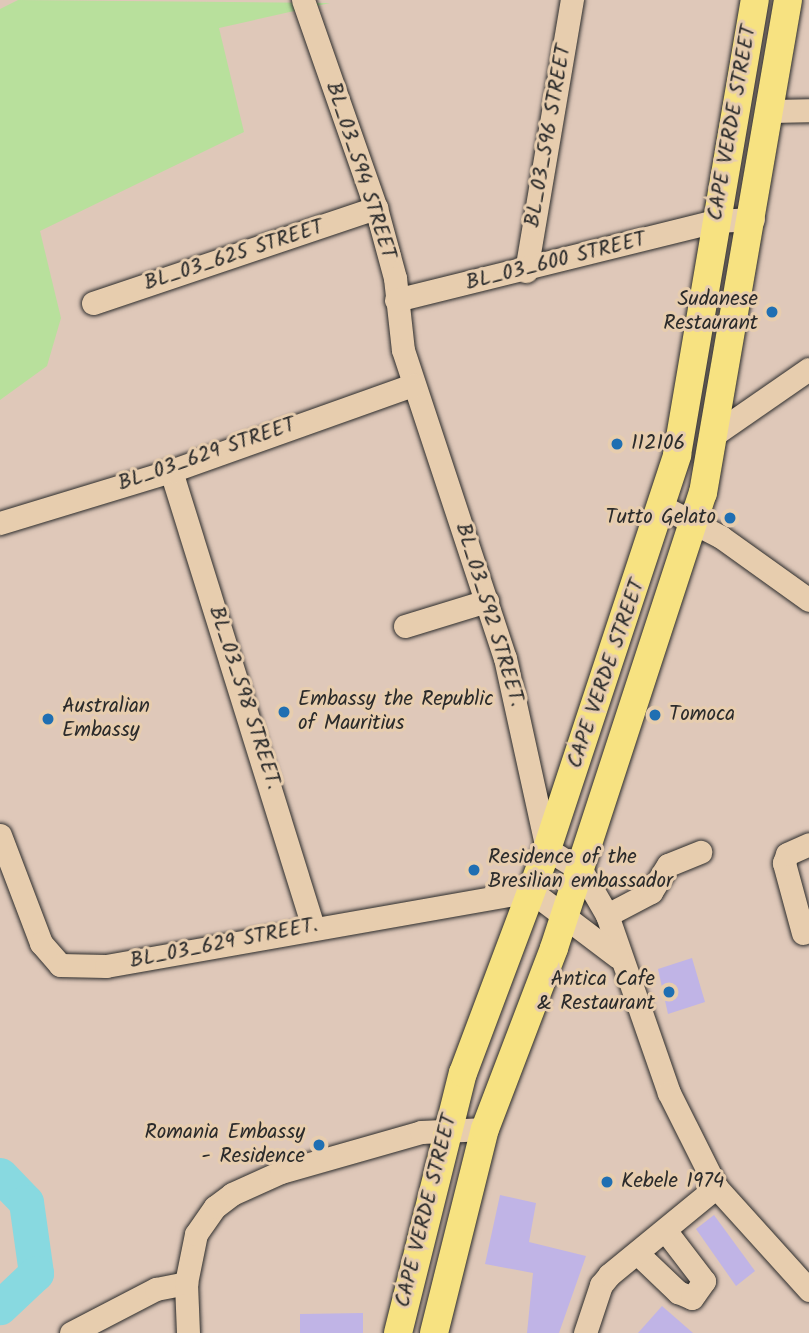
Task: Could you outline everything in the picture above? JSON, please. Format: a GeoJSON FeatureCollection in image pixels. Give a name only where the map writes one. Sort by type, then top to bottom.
{"type":"FeatureCollection","features":[{"type":"Feature","properties":{"kind":"main road","name":"CAPE VERDE STREET"},"geometry":{"type":"LineString","coordinates":[[398,1333],[446,1128],[547,849],[663,506],[685,418],[716,220],[755,0]]}},
{"type":"Feature","properties":{"kind":"main road","name":"CAPE VERDE STREET"},"geometry":{"type":"LineString","coordinates":[[435,1333],[485,1129],[566,914],[695,523],[715,434],[788,0]]}},
{"type":"Feature","properties":{"kind":"street","name":"BL_03_596 STREET"},"geometry":{"type":"LineString","coordinates":[[526,271],[572,0]]}},
{"type":"Feature","properties":{"kind":"street","name":"BL_03_594 STREET"},"geometry":{"type":"LineString","coordinates":[[303,1],[376,208],[413,385]]}},
{"type":"Feature","properties":{"kind":"street"},"geometry":{"type":"LineString","coordinates":[[770,111],[809,110]]}},
{"type":"Feature","properties":{"kind":"street","name":"BL_03_625 STREET"},"geometry":{"type":"LineString","coordinates":[[93,303],[376,208]]}},
{"type":"Feature","properties":{"kind":"street","name":"BL_03_600 STREET"},"geometry":{"type":"LineString","coordinates":[[396,300],[526,271],[716,220],[752,219]]}},
{"type":"Feature","properties":{"kind":"street"},"geometry":{"type":"LineString","coordinates":[[715,434],[809,369]]}},
{"type":"Feature","properties":{"kind":"street","name":"BL_03_629 STREET"},"geometry":{"type":"LineString","coordinates":[[0,523],[171,471],[413,385]]}},
{"type":"Feature","properties":{"kind":"street","name":"BL_03_592 STREET."},"geometry":{"type":"LineString","coordinates":[[413,385],[487,601],[518,703],[547,849]]}},
{"type":"Feature","properties":{"kind":"street","name":"BL_03_598 STREET."},"geometry":{"type":"LineString","coordinates":[[171,471],[313,926]]}},
{"type":"Feature","properties":{"kind":"street"},"geometry":{"type":"LineString","coordinates":[[663,506],[805,590]]}},
{"type":"Feature","properties":{"kind":"street"},"geometry":{"type":"LineString","coordinates":[[405,626],[487,601]]}},
{"type":"Feature","properties":{"kind":"street","name":"BL_03_629 STREET."},"geometry":{"type":"LineString","coordinates":[[0,835],[41,943],[60,965],[106,966],[313,926],[531,891]]}},
{"type":"Feature","properties":{"kind":"street"},"geometry":{"type":"LineString","coordinates":[[803,933],[784,863],[787,854],[809,844]]}},
{"type":"Feature","properties":{"kind":"street"},"geometry":{"type":"LineString","coordinates":[[547,849],[581,870],[607,915],[618,957],[669,1093],[716,1187],[809,1290]]}},
{"type":"Feature","properties":{"kind":"street"},"geometry":{"type":"LineString","coordinates":[[607,915],[652,892],[668,865],[701,852]]}},
{"type":"Feature","properties":{"kind":"street"},"geometry":{"type":"LineString","coordinates":[[531,891],[566,914],[618,957]]}},
{"type":"Feature","properties":{"kind":"street"},"geometry":{"type":"LineString","coordinates":[[188,1333],[186,1283],[201,1222],[232,1194],[281,1172],[446,1128],[485,1129]]}},
{"type":"Feature","properties":{"kind":"street"},"geometry":{"type":"LineString","coordinates":[[585,1333],[601,1285],[716,1187]]}},
{"type":"Feature","properties":{"kind":"street"},"geometry":{"type":"LineString","coordinates":[[637,1253],[678,1292],[692,1298],[704,1281],[665,1230]]}},
{"type":"Feature","properties":{"kind":"street"},"geometry":{"type":"LineString","coordinates":[[71,1333],[156,1289],[186,1283]]}},
{"type":"Feature","properties":{"kind":"green space"},"geometry":{"type":"Polygon","coordinates":[[[18,0],[330,3],[219,28],[244,132],[40,231],[61,318],[47,366],[0,400],[0,9],[18,0]]]}},
{"type":"Feature","properties":{"kind":"building"},"geometry":{"type":"Polygon","coordinates":[[[692,958],[705,1002],[668,1014],[658,969],[692,958]]]}},
{"type":"Feature","properties":{"kind":"building"},"geometry":{"type":"Polygon","coordinates":[[[500,1195],[536,1203],[529,1242],[586,1256],[559,1333],[527,1333],[533,1273],[485,1264],[500,1195]]]}},
{"type":"Feature","properties":{"kind":"building"},"geometry":{"type":"Polygon","coordinates":[[[714,1215],[755,1271],[736,1286],[696,1229],[714,1215]]]}},
{"type":"Feature","properties":{"kind":"building"},"geometry":{"type":"Polygon","coordinates":[[[662,1306],[693,1333],[638,1333],[662,1306]]]}},
{"type":"Feature","properties":{"kind":"building"},"geometry":{"type":"Polygon","coordinates":[[[363,1313],[363,1333],[300,1333],[300,1314],[363,1313]]]}},
{"type":"Feature","properties":{"kind":"waterway"},"geometry":{"type":"LineString","coordinates":[[0,1175],[26,1202],[36,1273],[0,1307]]}},
{"type":"Feature","properties":{"kind":"place","name":"Sudanese Restaurant"},"geometry":{"type":"Point","coordinates":[772,312]}},
{"type":"Feature","properties":{"kind":"place","name":"112106"},"geometry":{"type":"Point","coordinates":[617,444]}},
{"type":"Feature","properties":{"kind":"place","name":"Tutto Gelato"},"geometry":{"type":"Point","coordinates":[730,518]}},
{"type":"Feature","properties":{"kind":"place","name":"Embassy the Republic of Mauritius"},"geometry":{"type":"Point","coordinates":[284,712]}},
{"type":"Feature","properties":{"kind":"place","name":"Tomoca"},"geometry":{"type":"Point","coordinates":[655,715]}},
{"type":"Feature","properties":{"kind":"place","name":"Australian Embassy"},"geometry":{"type":"Point","coordinates":[48,719]}},
{"type":"Feature","properties":{"kind":"place","name":"Residence of the Bresilian embassador"},"geometry":{"type":"Point","coordinates":[474,870]}},
{"type":"Feature","properties":{"kind":"place","name":"Antica Cafe & Restaurant"},"geometry":{"type":"Point","coordinates":[669,992]}},
{"type":"Feature","properties":{"kind":"place","name":"Romania Embassy - Residence"},"geometry":{"type":"Point","coordinates":[319,1145]}},
{"type":"Feature","properties":{"kind":"place","name":"Kebele 1974"},"geometry":{"type":"Point","coordinates":[607,1182]}}]}
